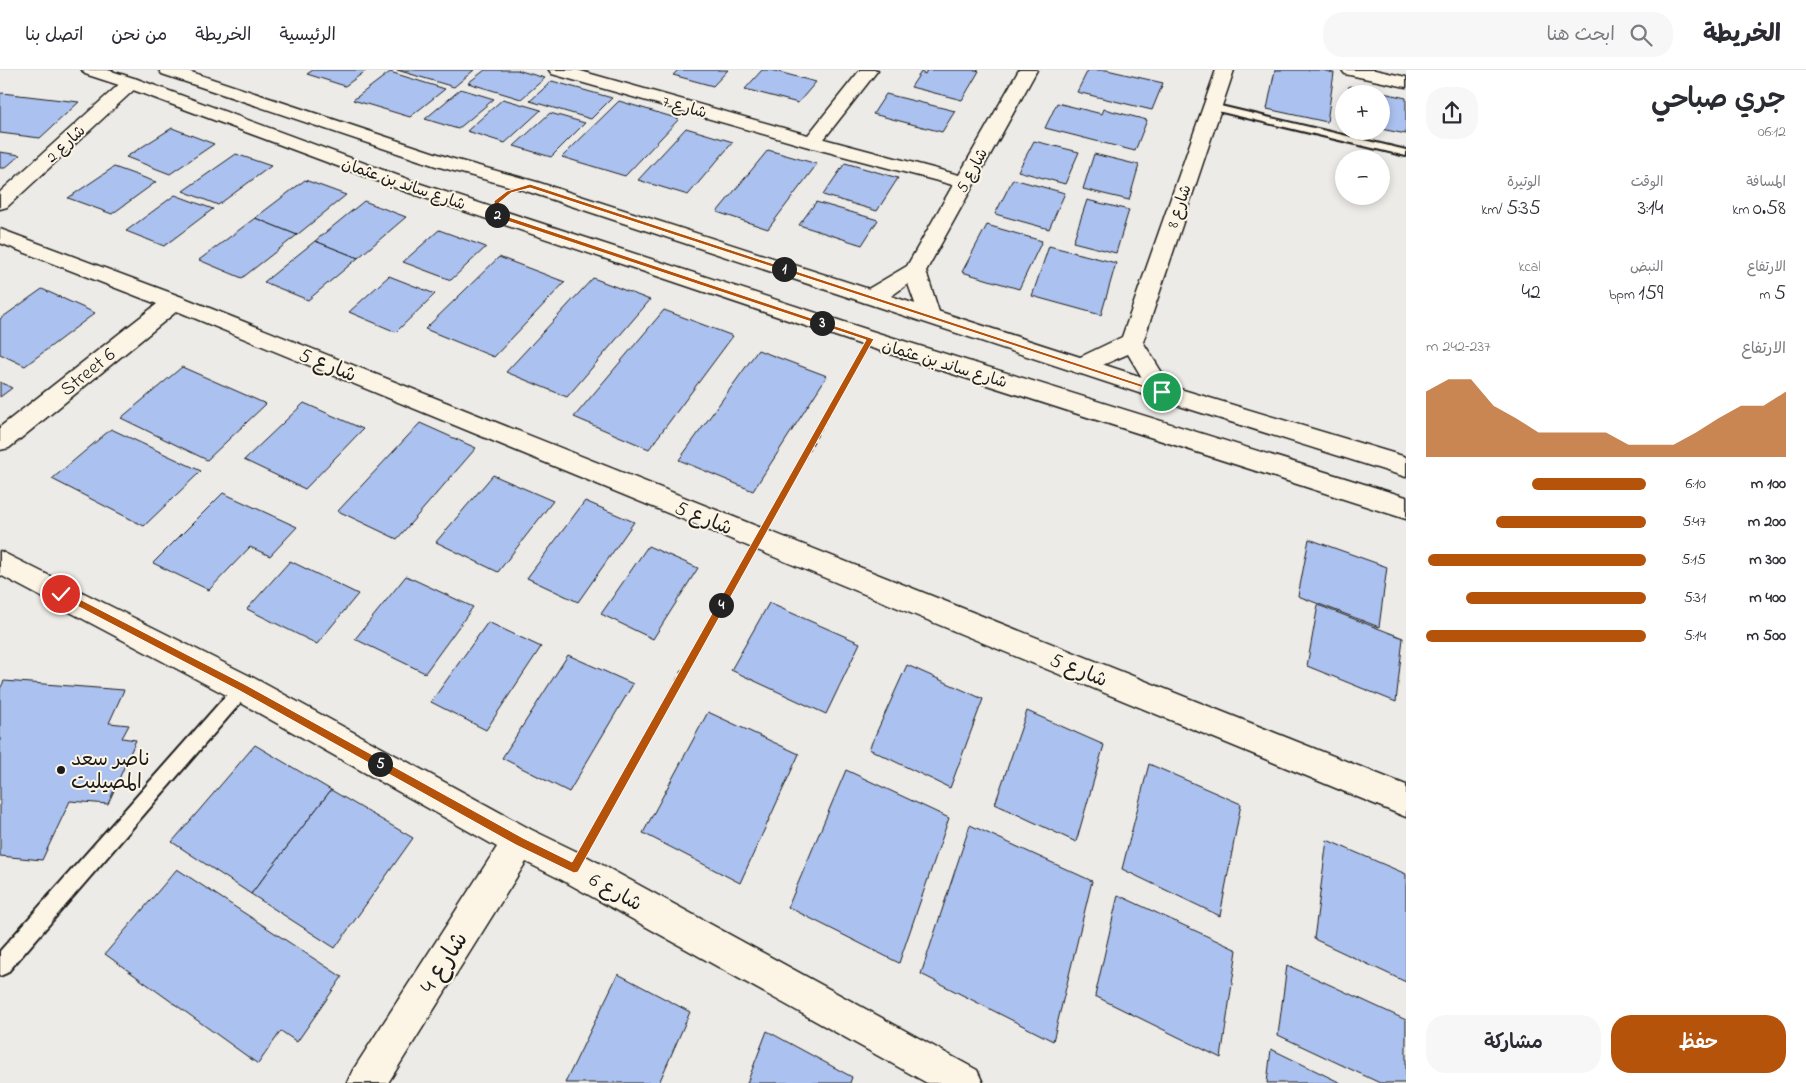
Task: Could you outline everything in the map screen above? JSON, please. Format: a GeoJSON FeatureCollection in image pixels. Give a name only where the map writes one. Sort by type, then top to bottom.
{"type":"FeatureCollection","features":[{"type":"Feature","properties":{"kind":"street","name":"شارع ساند بن عثمان"},"geometry":{"type":"LineString","coordinates":[[91,70],[131,82],[411,187],[870,339],[1406,508]]}},
{"type":"Feature","properties":{"kind":"street","name":"شارع ساند بن عثمان"},"geometry":{"type":"LineString","coordinates":[[168,70],[443,162],[530,186],[1162,392],[1406,467]]}},
{"type":"Feature","properties":{"kind":"street","name":"شارع 7"},"geometry":{"type":"LineString","coordinates":[[558,70],[812,142],[964,182]]}},
{"type":"Feature","properties":{"kind":"street"},"geometry":{"type":"LineString","coordinates":[[812,142],[869,70]]}},
{"type":"Feature","properties":{"kind":"street","name":"شارع 5"},"geometry":{"type":"LineString","coordinates":[[915,271],[1028,70]]}},
{"type":"Feature","properties":{"kind":"street","name":"شارع 8"},"geometry":{"type":"LineString","coordinates":[[1132,342],[1225,70]]}},
{"type":"Feature","properties":{"kind":"street"},"geometry":{"type":"LineString","coordinates":[[1351,70],[1406,82]]}},
{"type":"Feature","properties":{"kind":"street","name":"شارع 2"},"geometry":{"type":"LineString","coordinates":[[0,203],[131,82]]}},
{"type":"Feature","properties":{"kind":"street"},"geometry":{"type":"LineString","coordinates":[[411,187],[430,182],[442,173],[443,162]]}},
{"type":"Feature","properties":{"kind":"street"},"geometry":{"type":"LineString","coordinates":[[497,215],[496,202],[509,192],[530,186]]}},
{"type":"Feature","properties":{"kind":"street","name":"شارع 5"},"geometry":{"type":"LineString","coordinates":[[0,236],[174,302],[1406,801]]}},
{"type":"Feature","properties":{"kind":"street"},"geometry":{"type":"LineString","coordinates":[[871,297],[915,271],[929,315]]}},
{"type":"Feature","properties":{"kind":"street","name":"Street 6"},"geometry":{"type":"LineString","coordinates":[[0,441],[174,302]]}},
{"type":"Feature","properties":{"kind":"street"},"geometry":{"type":"LineString","coordinates":[[1082,366],[1132,342],[1162,392]]}},
{"type":"Feature","properties":{"kind":"street","name":"شارع 6"},"geometry":{"type":"LineString","coordinates":[[0,562],[243,688],[520,842],[574,868],[964,1083]]}},
{"type":"Feature","properties":{"kind":"street","name":"شارع 4"},"geometry":{"type":"LineString","coordinates":[[366,1083],[520,842]]}},
{"type":"Feature","properties":{"kind":"lane"},"geometry":{"type":"LineString","coordinates":[[1212,107],[1406,153]]}},
{"type":"Feature","properties":{"kind":"lane"},"geometry":{"type":"LineString","coordinates":[[0,966],[243,688]]}},
{"type":"Feature","properties":{"kind":"path"},"geometry":{"type":"LineString","coordinates":[[574,868],[870,339]]}},
{"type":"Feature","properties":{"kind":"building"},"geometry":{"type":"Polygon","coordinates":[[[313,70],[367,70],[345,86],[307,74],[313,70]]]}},
{"type":"Feature","properties":{"kind":"building"},"geometry":{"type":"Polygon","coordinates":[[[397,70],[474,70],[454,87],[397,70]]]}},
{"type":"Feature","properties":{"kind":"building"},"geometry":{"type":"Polygon","coordinates":[[[485,70],[517,70],[545,78],[521,99],[468,83],[485,70]]]}},
{"type":"Feature","properties":{"kind":"building"},"geometry":{"type":"Polygon","coordinates":[[[678,70],[728,70],[713,86],[673,75],[678,70]]]}},
{"type":"Feature","properties":{"kind":"building"},"geometry":{"type":"Polygon","coordinates":[[[762,70],[771,70],[816,82],[798,103],[745,89],[762,70]]]}},
{"type":"Feature","properties":{"kind":"building"},"geometry":{"type":"Polygon","coordinates":[[[927,70],[979,71],[962,100],[911,87],[921,72],[925,74],[927,70]]]}},
{"type":"Feature","properties":{"kind":"building"},"geometry":{"type":"Polygon","coordinates":[[[1088,70],[1107,70],[1163,83],[1152,110],[1077,92],[1088,70]]]}},
{"type":"Feature","properties":{"kind":"building"},"geometry":{"type":"Polygon","coordinates":[[[1275,70],[1322,70],[1334,73],[1327,122],[1267,109],[1275,70]]]}},
{"type":"Feature","properties":{"kind":"building"},"geometry":{"type":"Polygon","coordinates":[[[390,72],[445,89],[410,117],[353,100],[390,72]]]}},
{"type":"Feature","properties":{"kind":"building"},"geometry":{"type":"Polygon","coordinates":[[[552,81],[612,98],[591,119],[530,101],[552,81]]]}},
{"type":"Feature","properties":{"kind":"building"},"geometry":{"type":"Polygon","coordinates":[[[461,89],[494,99],[458,129],[425,119],[461,89]]]}},
{"type":"Feature","properties":{"kind":"building"},"geometry":{"type":"Polygon","coordinates":[[[0,94],[79,102],[40,138],[0,133],[0,94]]]}},
{"type":"Feature","properties":{"kind":"building"},"geometry":{"type":"Polygon","coordinates":[[[886,94],[955,111],[942,132],[873,114],[886,94]]]}},
{"type":"Feature","properties":{"kind":"building"},"geometry":{"type":"Polygon","coordinates":[[[1390,94],[1406,98],[1406,134],[1390,131],[1390,94]]]}},
{"type":"Feature","properties":{"kind":"building"},"geometry":{"type":"Polygon","coordinates":[[[503,99],[541,110],[505,143],[467,131],[503,99]]]}},
{"type":"Feature","properties":{"kind":"building"},"geometry":{"type":"Polygon","coordinates":[[[619,101],[679,119],[625,176],[562,157],[619,101]]]}},
{"type":"Feature","properties":{"kind":"building"},"geometry":{"type":"Polygon","coordinates":[[[1057,103],[1102,114],[1104,109],[1147,120],[1135,151],[1045,128],[1057,103]]]}},
{"type":"Feature","properties":{"kind":"building"},"geometry":{"type":"Polygon","coordinates":[[[550,113],[585,123],[551,157],[514,146],[550,113]]]}},
{"type":"Feature","properties":{"kind":"building"},"geometry":{"type":"Polygon","coordinates":[[[172,128],[214,144],[170,174],[126,157],[172,128]]]}},
{"type":"Feature","properties":{"kind":"building"},"geometry":{"type":"Polygon","coordinates":[[[686,128],[733,142],[688,195],[638,180],[686,128]]]}},
{"type":"Feature","properties":{"kind":"building"},"geometry":{"type":"Polygon","coordinates":[[[1034,141],[1079,152],[1065,184],[1018,171],[1034,141]]]}},
{"type":"Feature","properties":{"kind":"building"},"geometry":{"type":"Polygon","coordinates":[[[768,150],[817,164],[768,229],[717,212],[768,150]]]}},
{"type":"Feature","properties":{"kind":"building"},"geometry":{"type":"Polygon","coordinates":[[[0,152],[20,155],[5,168],[0,168],[0,152]]]}},
{"type":"Feature","properties":{"kind":"building"},"geometry":{"type":"Polygon","coordinates":[[[236,154],[271,166],[218,205],[183,191],[236,154]]]}},
{"type":"Feature","properties":{"kind":"building"},"geometry":{"type":"Polygon","coordinates":[[[1094,154],[1139,165],[1129,200],[1083,189],[1094,154]]]}},
{"type":"Feature","properties":{"kind":"building"},"geometry":{"type":"Polygon","coordinates":[[[845,163],[898,178],[877,211],[823,195],[845,163]]]}},
{"type":"Feature","properties":{"kind":"building"},"geometry":{"type":"Polygon","coordinates":[[[114,167],[156,182],[112,214],[68,198],[114,167]]]}},
{"type":"Feature","properties":{"kind":"building"},"geometry":{"type":"Polygon","coordinates":[[[1013,179],[1065,193],[1049,229],[995,214],[1013,179]]]}},
{"type":"Feature","properties":{"kind":"building"},"geometry":{"type":"Polygon","coordinates":[[[305,180],[346,195],[297,235],[255,218],[305,180]]]}},
{"type":"Feature","properties":{"kind":"building"},"geometry":{"type":"Polygon","coordinates":[[[175,195],[213,209],[164,246],[126,231],[175,195]]]}},
{"type":"Feature","properties":{"kind":"building"},"geometry":{"type":"Polygon","coordinates":[[[1087,200],[1129,210],[1116,253],[1073,242],[1087,200]]]}},
{"type":"Feature","properties":{"kind":"building"},"geometry":{"type":"Polygon","coordinates":[[[364,201],[406,217],[358,258],[315,241],[364,201]]]}},
{"type":"Feature","properties":{"kind":"building"},"geometry":{"type":"Polygon","coordinates":[[[816,202],[878,220],[862,245],[799,225],[816,202]]]}},
{"type":"Feature","properties":{"kind":"building"},"geometry":{"type":"Polygon","coordinates":[[[255,218],[297,235],[242,278],[199,260],[255,218]]]}},
{"type":"Feature","properties":{"kind":"building"},"geometry":{"type":"Polygon","coordinates":[[[987,225],[1042,241],[1019,289],[962,272],[987,225]]]}},
{"type":"Feature","properties":{"kind":"building"},"geometry":{"type":"Polygon","coordinates":[[[439,230],[486,247],[451,280],[403,262],[439,230]]]}},
{"type":"Feature","properties":{"kind":"building"},"geometry":{"type":"Polygon","coordinates":[[[315,241],[358,258],[308,300],[264,282],[315,241]]]}},
{"type":"Feature","properties":{"kind":"building"},"geometry":{"type":"Polygon","coordinates":[[[1049,246],[1116,263],[1101,315],[1032,296],[1049,246]]]}},
{"type":"Feature","properties":{"kind":"building"},"geometry":{"type":"Polygon","coordinates":[[[499,257],[565,282],[494,357],[425,329],[499,257]]]}},
{"type":"Feature","properties":{"kind":"building"},"geometry":{"type":"Polygon","coordinates":[[[389,276],[435,294],[396,332],[349,312],[389,276]]]}},
{"type":"Feature","properties":{"kind":"building"},"geometry":{"type":"Polygon","coordinates":[[[593,278],[650,300],[567,397],[506,372],[593,278]]]}},
{"type":"Feature","properties":{"kind":"building"},"geometry":{"type":"Polygon","coordinates":[[[42,289],[95,313],[25,366],[0,354],[0,319],[42,289]]]}},
{"type":"Feature","properties":{"kind":"building"},"geometry":{"type":"Polygon","coordinates":[[[664,310],[733,336],[649,449],[574,417],[664,310]]]}},
{"type":"Feature","properties":{"kind":"building"},"geometry":{"type":"Polygon","coordinates":[[[758,350],[827,376],[753,491],[679,460],[758,350]]]}},
{"type":"Feature","properties":{"kind":"building"},"geometry":{"type":"Polygon","coordinates":[[[182,367],[266,404],[207,460],[121,418],[182,367]]]}},
{"type":"Feature","properties":{"kind":"building"},"geometry":{"type":"Polygon","coordinates":[[[0,382],[12,388],[0,397],[0,382]]]}},
{"type":"Feature","properties":{"kind":"building"},"geometry":{"type":"Polygon","coordinates":[[[304,403],[363,429],[305,489],[244,460],[304,403]]]}},
{"type":"Feature","properties":{"kind":"building"},"geometry":{"type":"Polygon","coordinates":[[[420,423],[476,448],[397,539],[338,511],[420,423]]]}},
{"type":"Feature","properties":{"kind":"building"},"geometry":{"type":"Polygon","coordinates":[[[111,429],[201,471],[144,526],[52,479],[111,429]]]}},
{"type":"Feature","properties":{"kind":"building"},"geometry":{"type":"Polygon","coordinates":[[[493,475],[553,501],[498,572],[436,542],[493,475]]]}},
{"type":"Feature","properties":{"kind":"building"},"geometry":{"type":"Polygon","coordinates":[[[223,493],[297,527],[270,556],[250,547],[209,590],[153,563],[223,493]]]}},
{"type":"Feature","properties":{"kind":"building"},"geometry":{"type":"Polygon","coordinates":[[[585,501],[634,522],[578,602],[527,578],[585,501]]]}},
{"type":"Feature","properties":{"kind":"building"},"geometry":{"type":"Polygon","coordinates":[[[1309,539],[1387,567],[1379,627],[1298,596],[1309,539]]]}},
{"type":"Feature","properties":{"kind":"building"},"geometry":{"type":"Polygon","coordinates":[[[648,546],[698,568],[653,639],[601,614],[648,546]]]}},
{"type":"Feature","properties":{"kind":"building"},"geometry":{"type":"Polygon","coordinates":[[[290,561],[358,594],[317,644],[247,609],[290,561]]]}},
{"type":"Feature","properties":{"kind":"building"},"geometry":{"type":"Polygon","coordinates":[[[406,576],[473,607],[425,673],[355,639],[406,576]]]}},
{"type":"Feature","properties":{"kind":"building"},"geometry":{"type":"Polygon","coordinates":[[[769,603],[860,643],[826,714],[731,670],[769,603]]]}},
{"type":"Feature","properties":{"kind":"building"},"geometry":{"type":"Polygon","coordinates":[[[1318,605],[1403,638],[1396,702],[1307,666],[1318,605]]]}},
{"type":"Feature","properties":{"kind":"building"},"geometry":{"type":"Polygon","coordinates":[[[488,622],[541,647],[486,730],[431,702],[488,622]]]}},
{"type":"Feature","properties":{"kind":"building"},"geometry":{"type":"Polygon","coordinates":[[[568,655],[633,684],[569,792],[502,758],[568,655]]]}},
{"type":"Feature","properties":{"kind":"building"},"geometry":{"type":"Polygon","coordinates":[[[907,665],[983,699],[950,788],[869,749],[907,665]]]}},
{"type":"Feature","properties":{"kind":"building","name":"ناصر سعد المصيليت"},"geometry":{"type":"Polygon","coordinates":[[[4,681],[124,690],[109,723],[129,725],[122,738],[136,740],[108,804],[70,801],[42,860],[0,856],[0,689],[4,681]]]}},
{"type":"Feature","properties":{"kind":"building"},"geometry":{"type":"Polygon","coordinates":[[[1027,711],[1104,745],[1076,842],[995,804],[1027,711]]]}},
{"type":"Feature","properties":{"kind":"building"},"geometry":{"type":"Polygon","coordinates":[[[708,712],[799,754],[740,883],[643,833],[708,712]]]}},
{"type":"Feature","properties":{"kind":"building"},"geometry":{"type":"Polygon","coordinates":[[[255,745],[331,790],[251,894],[172,842],[255,745]]]}},
{"type":"Feature","properties":{"kind":"building"},"geometry":{"type":"Polygon","coordinates":[[[1149,764],[1241,804],[1220,916],[1122,869],[1149,764]]]}},
{"type":"Feature","properties":{"kind":"building"},"geometry":{"type":"Polygon","coordinates":[[[846,770],[949,818],[899,963],[788,907],[846,770]]]}},
{"type":"Feature","properties":{"kind":"building"},"geometry":{"type":"Polygon","coordinates":[[[331,790],[413,838],[335,948],[251,894],[331,790]]]}},
{"type":"Feature","properties":{"kind":"building"},"geometry":{"type":"Polygon","coordinates":[[[970,825],[1092,881],[1053,1041],[921,974],[970,825]]]}},
{"type":"Feature","properties":{"kind":"building"},"geometry":{"type":"Polygon","coordinates":[[[1327,840],[1406,874],[1406,982],[1314,939],[1327,840]]]}},
{"type":"Feature","properties":{"kind":"building"},"geometry":{"type":"Polygon","coordinates":[[[177,869],[342,977],[297,1042],[281,1031],[258,1064],[105,954],[177,869]]]}},
{"type":"Feature","properties":{"kind":"building"},"geometry":{"type":"Polygon","coordinates":[[[1118,895],[1237,950],[1221,1058],[1095,996],[1118,895]]]}},
{"type":"Feature","properties":{"kind":"building"},"geometry":{"type":"Polygon","coordinates":[[[1287,965],[1406,1020],[1406,1083],[1380,1083],[1278,1035],[1287,965]]]}},
{"type":"Feature","properties":{"kind":"building"},"geometry":{"type":"Polygon","coordinates":[[[618,974],[690,1012],[659,1083],[565,1083],[618,974]]]}},
{"type":"Feature","properties":{"kind":"building"},"geometry":{"type":"Polygon","coordinates":[[[767,1031],[852,1077],[850,1083],[747,1083],[767,1031]]]}},
{"type":"Feature","properties":{"kind":"building"},"geometry":{"type":"Polygon","coordinates":[[[1271,1049],[1341,1083],[1267,1083],[1271,1049]]]}},
{"type":"Feature","properties":{"kind":"place","name":"ناصر سعد المصيليت"},"geometry":{"type":"Point","coordinates":[61,770]}},
{"type":"Feature","properties":{"kind":"route"},"geometry":{"type":"LineString","coordinates":[[61,594],[243,688],[520,842],[574,868],[870,339],[497,215],[496,202],[509,192],[530,186],[1162,392]]}}]}
